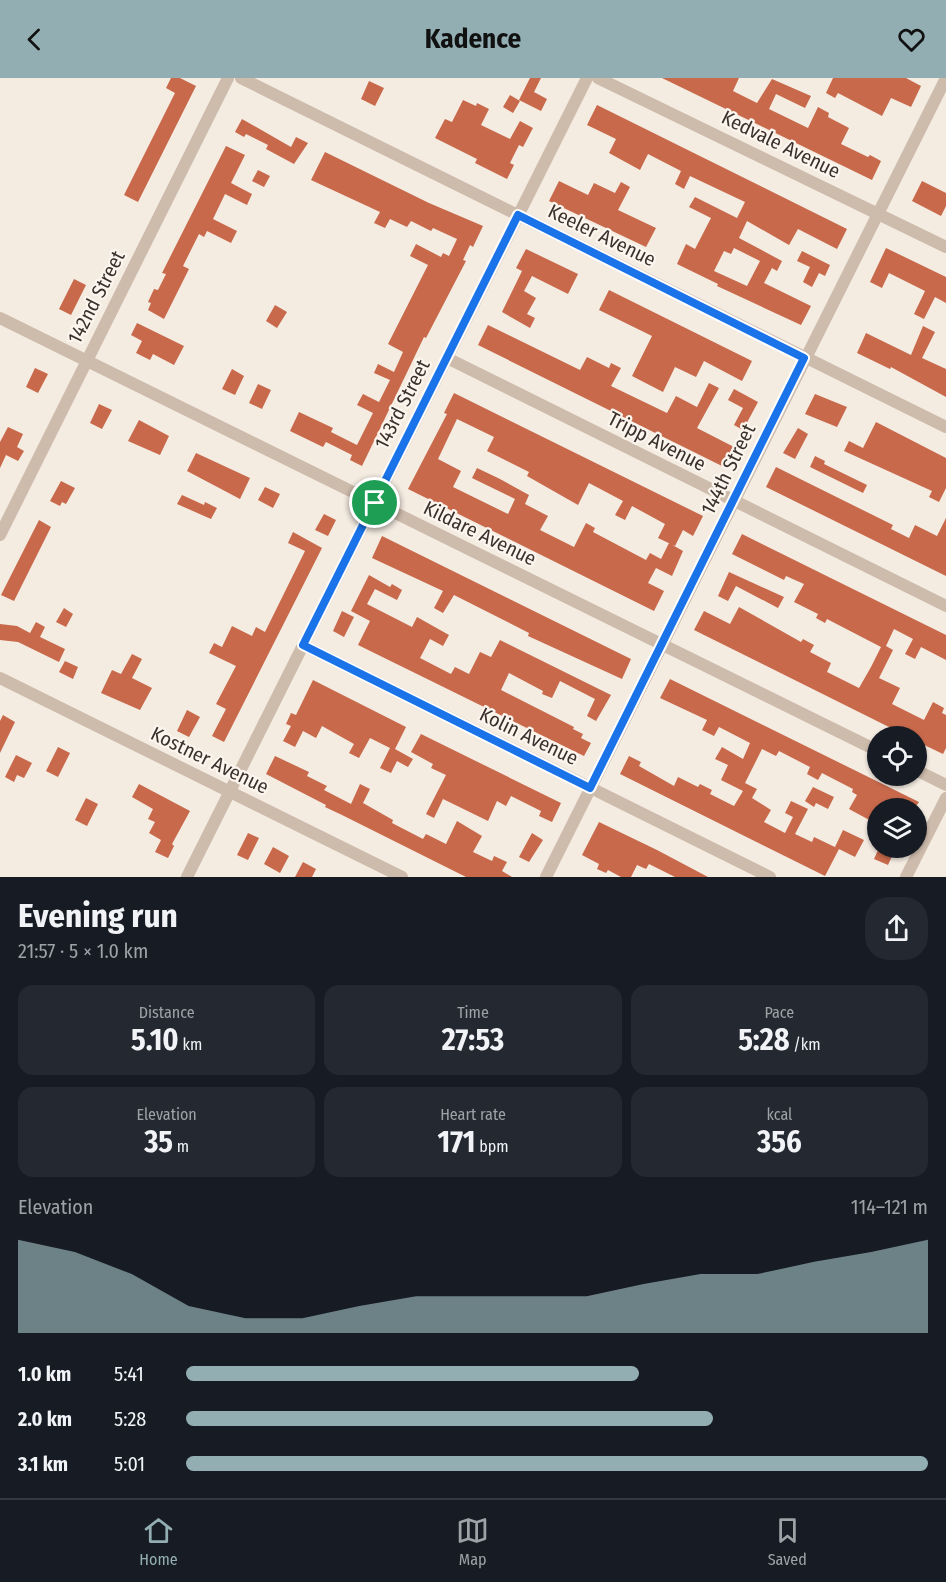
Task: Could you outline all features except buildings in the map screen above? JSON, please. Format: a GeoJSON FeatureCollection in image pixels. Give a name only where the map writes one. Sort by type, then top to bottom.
{"type":"FeatureCollection","features":[{"type":"Feature","properties":{"kind":"street","name":"142nd Street"},"geometry":{"type":"LineString","coordinates":[[0,535],[228,78]]}},
{"type":"Feature","properties":{"kind":"street","name":"Keeler Avenue"},"geometry":{"type":"LineString","coordinates":[[241,78],[946,427]]}},
{"type":"Feature","properties":{"kind":"street","name":"143rd Street"},"geometry":{"type":"LineString","coordinates":[[187,877],[587,78]]}},
{"type":"Feature","properties":{"kind":"street","name":"Kedvale Avenue"},"geometry":{"type":"LineString","coordinates":[[598,78],[946,247]]}},
{"type":"Feature","properties":{"kind":"street","name":"144th Street"},"geometry":{"type":"LineString","coordinates":[[546,877],[946,78]]}},
{"type":"Feature","properties":{"kind":"street","name":"Kildare Avenue"},"geometry":{"type":"LineString","coordinates":[[0,318],[867,746]]}},
{"type":"Feature","properties":{"kind":"street","name":"Tripp Avenue"},"geometry":{"type":"LineString","coordinates":[[447,358],[946,606]]}},
{"type":"Feature","properties":{"kind":"street","name":"Kolin Avenue"},"geometry":{"type":"LineString","coordinates":[[303,645],[770,877]]}},
{"type":"Feature","properties":{"kind":"street","name":"Kostner Avenue"},"geometry":{"type":"LineString","coordinates":[[0,678],[402,877]]}},
{"type":"Feature","properties":{"kind":"street"},"geometry":{"type":"LineString","coordinates":[[927,776],[946,785]]}},
{"type":"Feature","properties":{"kind":"street"},"geometry":{"type":"LineString","coordinates":[[906,877],[946,798]]}},
{"type":"Feature","properties":{"kind":"route"},"geometry":{"type":"LineString","coordinates":[[518,215],[804,358],[590,788],[303,645],[375,503],[518,215]]}}]}
